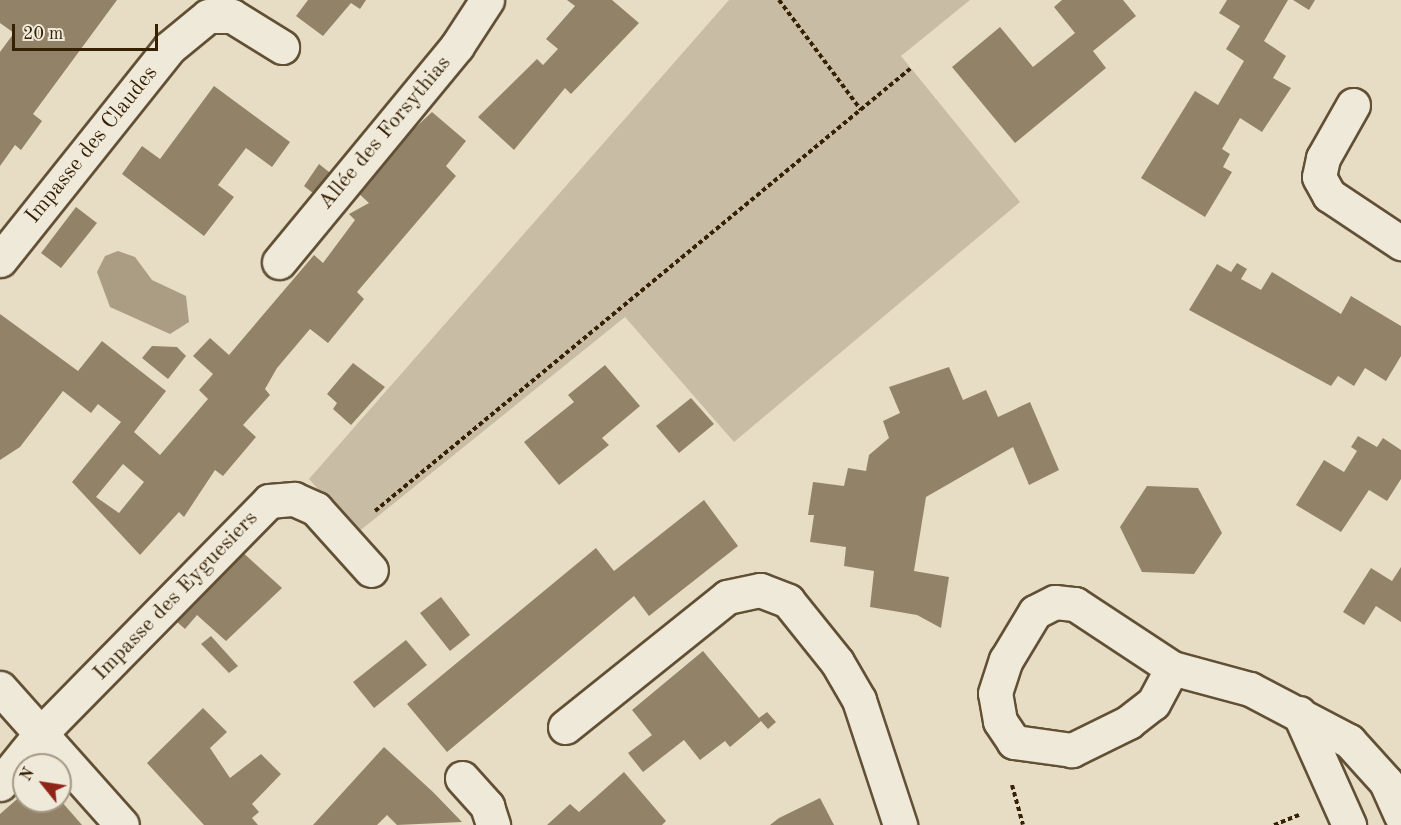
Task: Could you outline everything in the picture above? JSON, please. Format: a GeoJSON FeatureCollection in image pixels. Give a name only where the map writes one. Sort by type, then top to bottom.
{"type":"FeatureCollection","features":[{"type":"Feature","properties":{"kind":"street","name":"Allée des Forsythias"},"geometry":{"type":"LineString","coordinates":[[279,262],[457,46],[487,0]]}},
{"type":"Feature","properties":{"kind":"street","name":"Impasse des Claudes"},"geometry":{"type":"LineString","coordinates":[[0,260],[169,48],[208,16],[232,16],[282,47]]}},
{"type":"Feature","properties":{"kind":"street"},"geometry":{"type":"LineString","coordinates":[[1353,105],[1323,158],[1319,177],[1329,195],[1401,243]]}},
{"type":"Feature","properties":{"kind":"street","name":"Impasse des Eyguesiers"},"geometry":{"type":"LineString","coordinates":[[0,784],[41,733],[269,501],[294,499],[316,509],[344,536],[371,570]]}},
{"type":"Feature","properties":{"kind":"street"},"geometry":{"type":"LineString","coordinates":[[565,727],[727,597],[760,590],[788,601],[837,663],[859,700],[900,825]]}},
{"type":"Feature","properties":{"kind":"street"},"geometry":{"type":"LineString","coordinates":[[1172,668],[1153,703],[1129,722],[1072,750],[1014,742],[1000,721],[995,693],[1006,660],[1035,612],[1055,602],[1075,604],[1172,668],[1207,673],[1299,713],[1349,741],[1386,782],[1401,815]]}},
{"type":"Feature","properties":{"kind":"street"},"geometry":{"type":"LineString","coordinates":[[0,687],[122,825]]}},
{"type":"Feature","properties":{"kind":"street"},"geometry":{"type":"LineString","coordinates":[[1299,713],[1349,825]]}},
{"type":"Feature","properties":{"kind":"street"},"geometry":{"type":"LineString","coordinates":[[462,778],[488,806],[492,825]]}},
{"type":"Feature","properties":{"kind":"path"},"geometry":{"type":"LineString","coordinates":[[779,0],[861,110]]}},
{"type":"Feature","properties":{"kind":"path"},"geometry":{"type":"LineString","coordinates":[[344,536],[911,68]]}},
{"type":"Feature","properties":{"kind":"shaded area"},"geometry":{"type":"Polygon","coordinates":[[[729,0],[970,0],[901,56],[1020,202],[734,442],[625,317],[357,533],[309,479],[729,0]]]}},
{"type":"Feature","properties":{"kind":"shaded area"},"geometry":{"type":"Polygon","coordinates":[[[118,251],[135,257],[152,280],[186,296],[189,322],[170,334],[110,307],[97,272],[105,256],[118,251]]]}},
{"type":"Feature","properties":{"kind":"building"},"geometry":{"type":"Polygon","coordinates":[[[0,0],[117,0],[33,114],[42,121],[21,150],[15,145],[0,166],[0,52],[14,33],[0,23],[0,0]]]}},
{"type":"Feature","properties":{"kind":"building"},"geometry":{"type":"Polygon","coordinates":[[[308,0],[366,0],[360,9],[351,3],[323,36],[296,16],[308,0]]]}},
{"type":"Feature","properties":{"kind":"building"},"geometry":{"type":"Polygon","coordinates":[[[567,0],[612,0],[639,23],[571,94],[565,88],[514,150],[478,117],[537,59],[543,65],[558,49],[546,39],[575,6],[567,0]]]}},
{"type":"Feature","properties":{"kind":"building"},"geometry":{"type":"Polygon","coordinates":[[[1062,0],[1123,0],[1136,16],[1093,51],[1106,68],[1015,143],[952,67],[1000,27],[1033,67],[1075,33],[1054,7],[1062,0]]]}},
{"type":"Feature","properties":{"kind":"building"},"geometry":{"type":"Polygon","coordinates":[[[1227,0],[1288,0],[1264,41],[1286,56],[1273,78],[1291,88],[1262,132],[1240,118],[1222,149],[1230,154],[1223,167],[1232,172],[1205,217],[1141,178],[1195,91],[1218,105],[1244,61],[1226,49],[1240,26],[1219,13],[1227,0]]]}},
{"type":"Feature","properties":{"kind":"building"},"geometry":{"type":"Polygon","coordinates":[[[1293,0],[1315,0],[1309,10],[1293,0]]]}},
{"type":"Feature","properties":{"kind":"building"},"geometry":{"type":"Polygon","coordinates":[[[214,86],[290,142],[272,167],[246,148],[218,185],[234,197],[204,236],[122,174],[142,146],[160,159],[214,86]]]}},
{"type":"Feature","properties":{"kind":"building"},"geometry":{"type":"Polygon","coordinates":[[[432,112],[466,141],[446,166],[456,176],[357,292],[364,299],[328,343],[310,329],[277,368],[265,389],[270,395],[243,425],[256,437],[223,476],[215,470],[184,517],[179,512],[140,555],[72,482],[121,422],[98,404],[91,413],[63,391],[20,447],[0,460],[0,314],[78,371],[102,341],[166,391],[134,432],[160,455],[208,399],[199,390],[213,374],[193,356],[210,338],[229,355],[314,255],[323,263],[355,220],[349,214],[369,203],[357,192],[375,173],[371,169],[432,112]],[[123,464],[96,497],[119,513],[144,482],[123,464]]]}},
{"type":"Feature","properties":{"kind":"building"},"geometry":{"type":"Polygon","coordinates":[[[319,164],[334,176],[318,197],[304,186],[319,164]]]}},
{"type":"Feature","properties":{"kind":"building"},"geometry":{"type":"Polygon","coordinates":[[[76,207],[97,223],[61,268],[41,253],[76,207]]]}},
{"type":"Feature","properties":{"kind":"building"},"geometry":{"type":"Polygon","coordinates":[[[1237,263],[1247,269],[1241,279],[1261,290],[1272,272],[1341,314],[1351,296],[1401,326],[1401,356],[1386,381],[1365,368],[1354,386],[1338,376],[1331,386],[1189,310],[1217,264],[1231,272],[1237,263]]]}},
{"type":"Feature","properties":{"kind":"building"},"geometry":{"type":"Polygon","coordinates":[[[152,346],[177,347],[186,356],[168,379],[142,358],[152,346]]]}},
{"type":"Feature","properties":{"kind":"building"},"geometry":{"type":"Polygon","coordinates":[[[353,363],[385,387],[351,425],[333,409],[337,403],[327,394],[353,363]]]}},
{"type":"Feature","properties":{"kind":"building"},"geometry":{"type":"Polygon","coordinates":[[[605,365],[640,406],[602,438],[609,445],[559,485],[524,442],[574,402],[568,395],[605,365]]]}},
{"type":"Feature","properties":{"kind":"building"},"geometry":{"type":"Polygon","coordinates":[[[949,367],[963,400],[986,390],[998,417],[1030,402],[1059,470],[1029,485],[1013,447],[926,497],[914,571],[949,577],[941,628],[917,615],[870,607],[874,571],[844,566],[846,547],[810,542],[814,515],[808,515],[813,482],[844,486],[848,468],[866,471],[869,455],[889,438],[883,421],[900,413],[889,387],[949,367]]]}},
{"type":"Feature","properties":{"kind":"building"},"geometry":{"type":"Polygon","coordinates":[[[691,398],[714,424],[679,453],[656,426],[691,398]]]}},
{"type":"Feature","properties":{"kind":"building"},"geometry":{"type":"Polygon","coordinates":[[[1358,436],[1377,447],[1383,438],[1401,450],[1401,479],[1387,501],[1369,490],[1341,532],[1296,505],[1324,460],[1344,472],[1357,451],[1351,447],[1358,436]]]}},
{"type":"Feature","properties":{"kind":"building"},"geometry":{"type":"Polygon","coordinates":[[[1147,486],[1198,488],[1222,533],[1194,574],[1142,572],[1120,527],[1147,486]]]}},
{"type":"Feature","properties":{"kind":"building"},"geometry":{"type":"Polygon","coordinates":[[[704,500],[738,546],[649,616],[634,596],[447,752],[407,704],[596,548],[614,571],[704,500]]]}},
{"type":"Feature","properties":{"kind":"building"},"geometry":{"type":"Polygon","coordinates":[[[240,550],[282,588],[226,641],[197,615],[185,629],[176,621],[240,550]]]}},
{"type":"Feature","properties":{"kind":"building"},"geometry":{"type":"Polygon","coordinates":[[[1401,567],[1401,622],[1376,606],[1364,625],[1343,612],[1371,568],[1392,581],[1401,567]]]}},
{"type":"Feature","properties":{"kind":"building"},"geometry":{"type":"Polygon","coordinates":[[[441,597],[470,635],[450,651],[420,613],[441,597]]]}},
{"type":"Feature","properties":{"kind":"building"},"geometry":{"type":"Polygon","coordinates":[[[211,636],[238,666],[229,673],[201,644],[211,636]]]}},
{"type":"Feature","properties":{"kind":"building"},"geometry":{"type":"Polygon","coordinates":[[[406,640],[427,665],[374,708],[353,682],[406,640]]]}},
{"type":"Feature","properties":{"kind":"building"},"geometry":{"type":"Polygon","coordinates":[[[703,651],[759,718],[767,712],[776,722],[768,729],[761,721],[730,747],[725,741],[700,760],[684,740],[643,772],[628,753],[652,735],[632,710],[703,651]]]}},
{"type":"Feature","properties":{"kind":"building"},"geometry":{"type":"Polygon","coordinates":[[[203,708],[227,732],[210,748],[230,778],[261,754],[281,774],[252,804],[259,812],[252,818],[258,825],[204,825],[147,763],[203,708]]]}},
{"type":"Feature","properties":{"kind":"building"},"geometry":{"type":"Polygon","coordinates":[[[384,747],[462,822],[397,825],[387,815],[377,825],[313,825],[384,747]]]}},
{"type":"Feature","properties":{"kind":"building"},"geometry":{"type":"Polygon","coordinates":[[[624,772],[666,821],[662,825],[547,825],[570,804],[579,812],[624,772]]]}},
{"type":"Feature","properties":{"kind":"building"},"geometry":{"type":"Polygon","coordinates":[[[820,798],[834,825],[770,825],[779,818],[820,798]]]}},
{"type":"Feature","properties":{"kind":"building"},"geometry":{"type":"Polygon","coordinates":[[[12,804],[12,813],[72,813],[82,825],[0,825],[0,814],[12,804]]]}}]}
